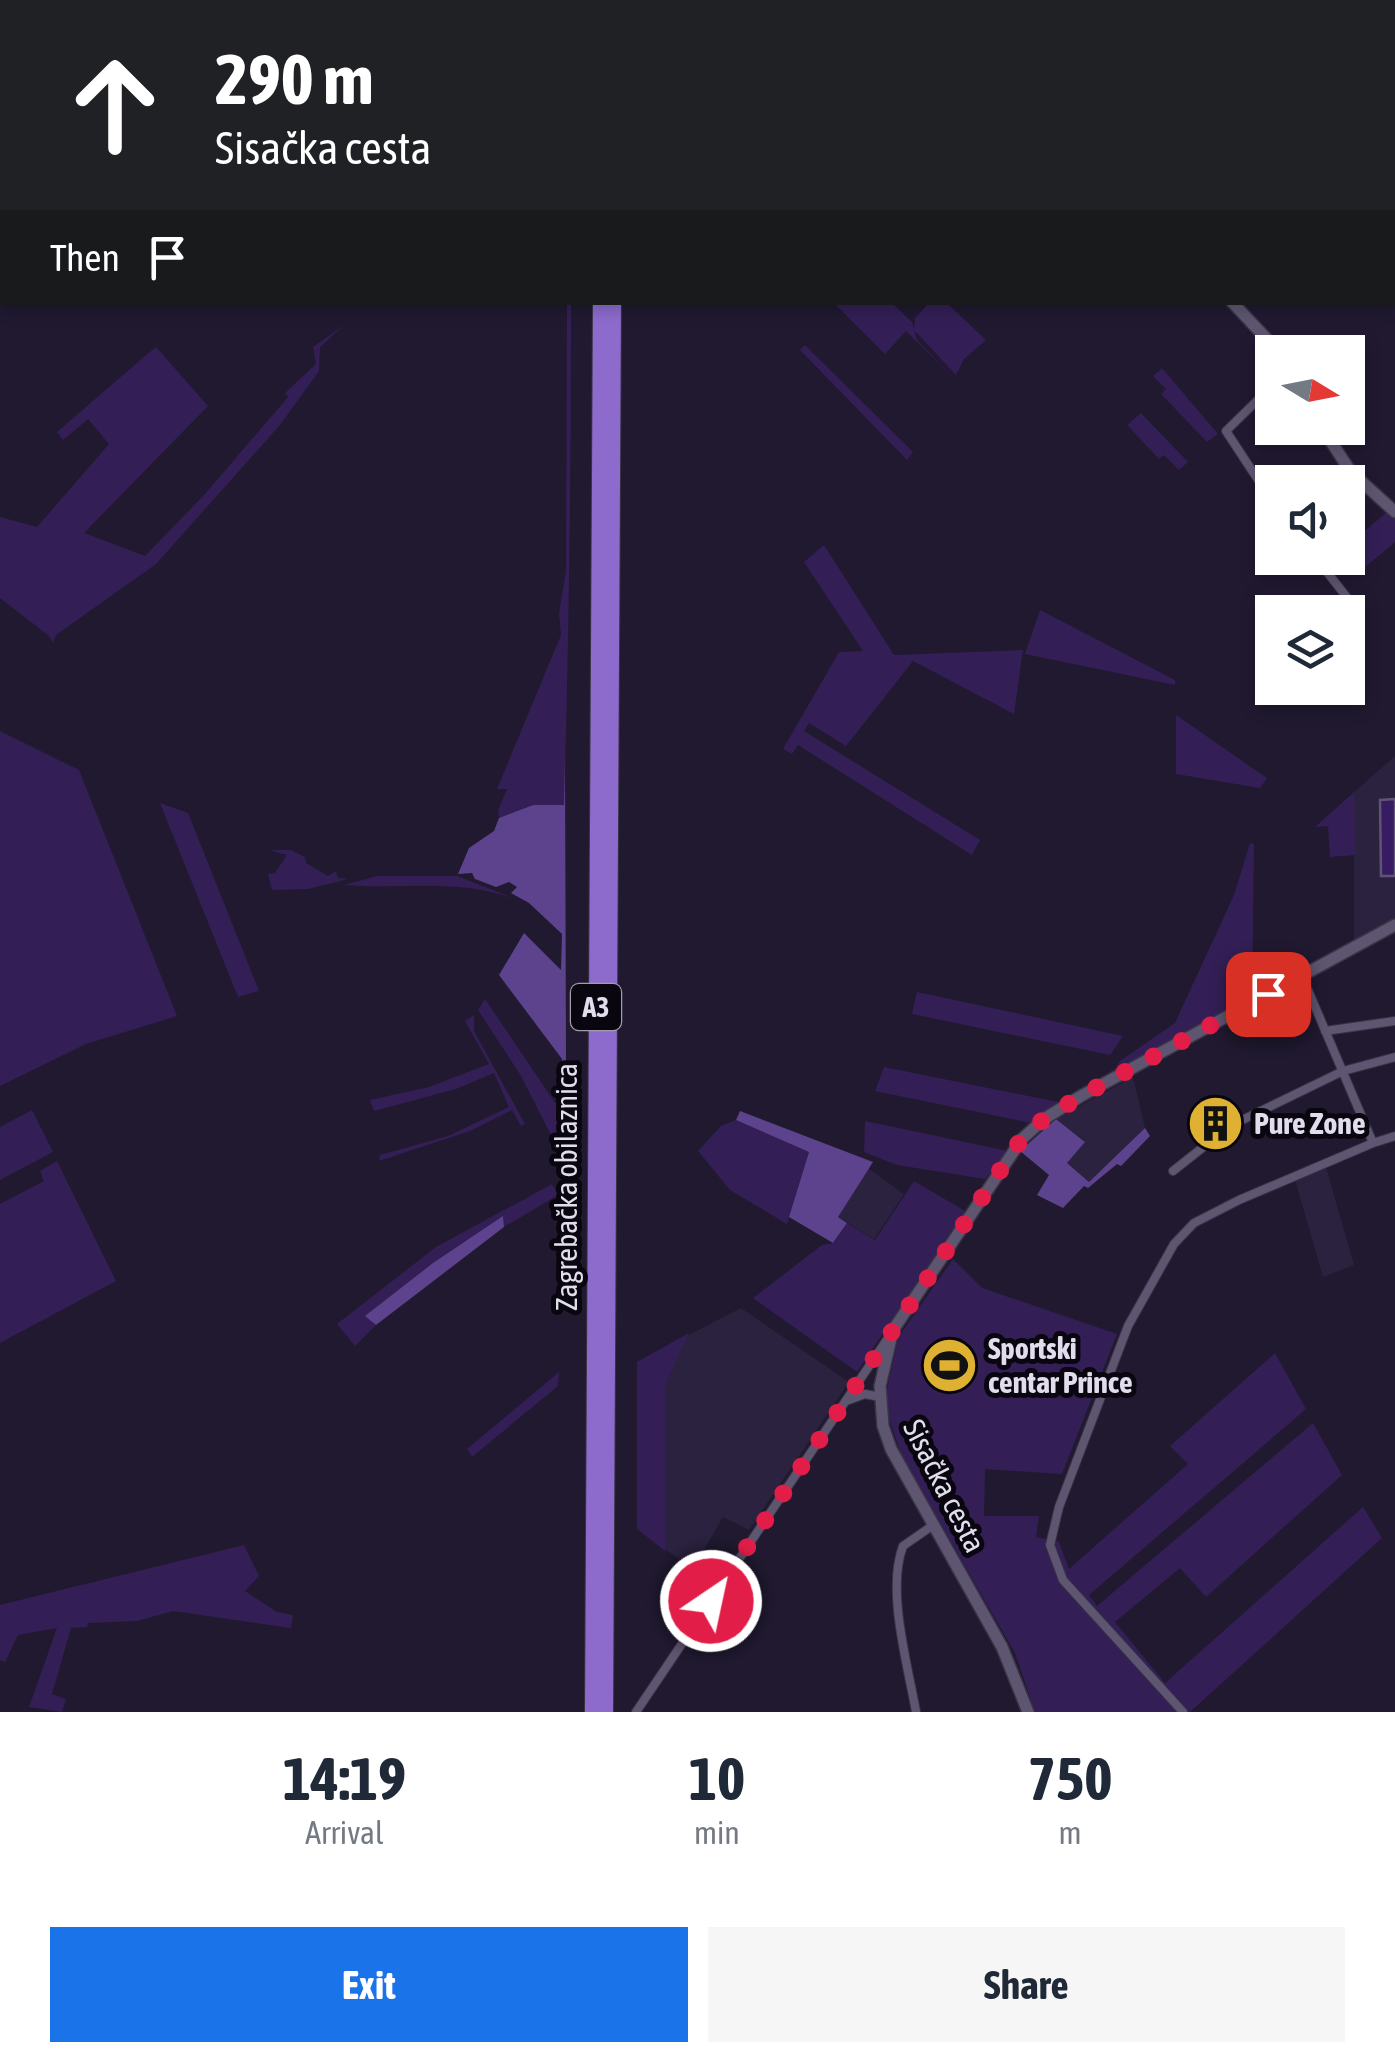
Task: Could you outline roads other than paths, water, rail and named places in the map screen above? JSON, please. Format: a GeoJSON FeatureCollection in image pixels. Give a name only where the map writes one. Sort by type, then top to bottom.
{"type":"FeatureCollection","features":[{"type":"Feature","properties":{"kind":"highway","name":"Zagrebačka obilaznica"},"geometry":{"type":"LineString","coordinates":[[592,1712],[600,305]]}},
{"type":"Feature","properties":{"kind":"highway","name":"Zagrebačka obilaznica"},"geometry":{"type":"LineString","coordinates":[[606,1712],[614,305]]}},
{"type":"Feature","properties":{"kind":"main road"},"geometry":{"type":"LineString","coordinates":[[1235,305],[1262,335]]}},
{"type":"Feature","properties":{"kind":"main road"},"geometry":{"type":"LineString","coordinates":[[1334,445],[1352,472],[1395,512]]}},
{"type":"Feature","properties":{"kind":"main road","name":"Sisačka cesta"},"geometry":{"type":"LineString","coordinates":[[1028,1712],[1002,1647],[891,1449],[880,1397],[894,1330],[1032,1128],[1081,1096],[1395,924]]}},
{"type":"Feature","properties":{"kind":"street"},"geometry":{"type":"LineString","coordinates":[[1255,403],[1226,431],[1255,475]]}},
{"type":"Feature","properties":{"kind":"street"},"geometry":{"type":"LineString","coordinates":[[1329,575],[1345,595]]}},
{"type":"Feature","properties":{"kind":"street"},"geometry":{"type":"LineString","coordinates":[[1302,976],[1373,1143]]}},
{"type":"Feature","properties":{"kind":"street"},"geometry":{"type":"LineString","coordinates":[[1325,1031],[1395,1020]]}},
{"type":"Feature","properties":{"kind":"street"},"geometry":{"type":"LineString","coordinates":[[1174,1172],[1230,1126],[1343,1071],[1395,1057]]}},
{"type":"Feature","properties":{"kind":"street"},"geometry":{"type":"LineString","coordinates":[[1183,1712],[1062,1580],[1050,1544],[1059,1507],[1128,1326],[1174,1244],[1194,1223],[1239,1200],[1395,1136]]}},
{"type":"Feature","properties":{"kind":"street"},"geometry":{"type":"LineString","coordinates":[[636,1712],[894,1330]]}},
{"type":"Feature","properties":{"kind":"street"},"geometry":{"type":"LineString","coordinates":[[845,1401],[866,1394],[880,1397]]}},
{"type":"Feature","properties":{"kind":"street"},"geometry":{"type":"LineString","coordinates":[[916,1712],[899,1610],[898,1568],[903,1546],[932,1526]]}},
{"type":"Feature","properties":{"kind":"place","name":"Pure Zone"},"geometry":{"type":"Point","coordinates":[1215,1124]}},
{"type":"Feature","properties":{"kind":"place","name":"Sportski centar Prince"},"geometry":{"type":"Point","coordinates":[949,1366]}}]}
